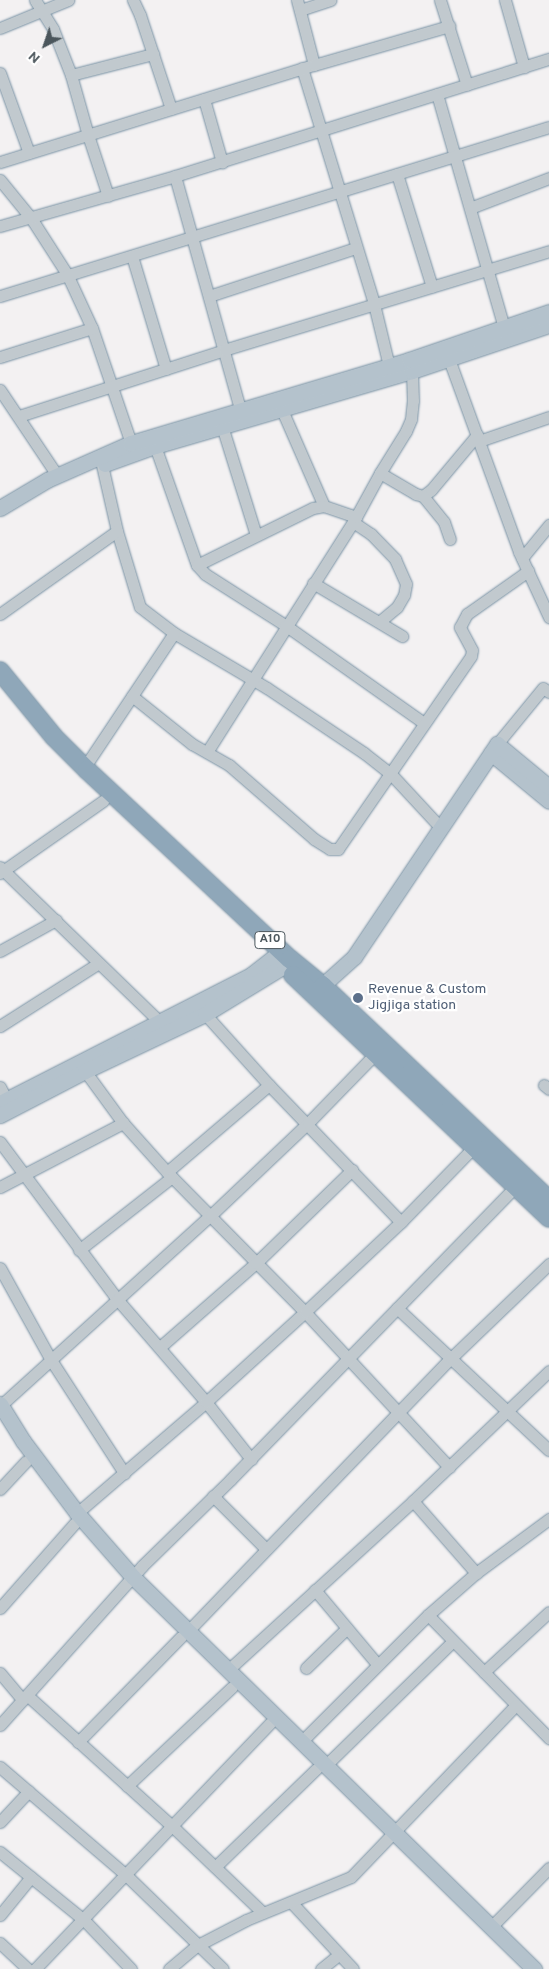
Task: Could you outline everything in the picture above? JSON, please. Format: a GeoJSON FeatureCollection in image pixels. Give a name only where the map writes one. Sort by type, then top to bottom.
{"type":"FeatureCollection","features":[{"type":"Feature","properties":{"kind":"highway","name":"A10"},"geometry":{"type":"LineString","coordinates":[[0,671],[47,730],[84,768],[283,959]]}},
{"type":"Feature","properties":{"kind":"highway","name":"A10"},"geometry":{"type":"LineString","coordinates":[[0,689],[46,746],[103,801],[548,1196]]}},
{"type":"Feature","properties":{"kind":"highway","name":"A10"},"geometry":{"type":"LineString","coordinates":[[318,990],[375,1054],[549,1218]]}},
{"type":"Feature","properties":{"kind":"main road"},"geometry":{"type":"LineString","coordinates":[[0,519],[58,484],[102,465],[155,446],[412,371],[504,327],[549,312]]}},
{"type":"Feature","properties":{"kind":"main road"},"geometry":{"type":"LineString","coordinates":[[0,508],[57,475],[132,443],[240,409],[390,366],[447,353],[549,325]]}},
{"type":"Feature","properties":{"kind":"main road"},"geometry":{"type":"LineString","coordinates":[[494,749],[549,787]]}},
{"type":"Feature","properties":{"kind":"main road"},"geometry":{"type":"LineString","coordinates":[[494,749],[549,801]]}},
{"type":"Feature","properties":{"kind":"main road"},"geometry":{"type":"LineString","coordinates":[[318,990],[354,957],[494,749]]}},
{"type":"Feature","properties":{"kind":"main road"},"geometry":{"type":"LineString","coordinates":[[0,1115],[85,1071],[205,1014],[283,959]]}},
{"type":"Feature","properties":{"kind":"main road"},"geometry":{"type":"LineString","coordinates":[[2,1096],[160,1022],[283,959]]}},
{"type":"Feature","properties":{"kind":"main road"},"geometry":{"type":"LineString","coordinates":[[0,1405],[76,1518]]}},
{"type":"Feature","properties":{"kind":"main road"},"geometry":{"type":"LineString","coordinates":[[0,1419],[26,1460],[76,1518],[131,1580],[232,1687],[321,1767],[534,1969]]}},
{"type":"Feature","properties":{"kind":"main road"},"geometry":{"type":"LineString","coordinates":[[184,1634],[228,1670],[301,1742],[321,1767]]}},
{"type":"Feature","properties":{"kind":"main road"},"geometry":{"type":"LineString","coordinates":[[392,1835],[523,1969]]}},
{"type":"Feature","properties":{"kind":"street"},"geometry":{"type":"LineString","coordinates":[[34,0],[53,29],[71,76],[108,196]]}},
{"type":"Feature","properties":{"kind":"street"},"geometry":{"type":"LineString","coordinates":[[0,28],[68,0]]}},
{"type":"Feature","properties":{"kind":"street"},"geometry":{"type":"LineString","coordinates":[[133,0],[171,109]]}},
{"type":"Feature","properties":{"kind":"street"},"geometry":{"type":"LineString","coordinates":[[314,64],[298,5],[330,0]]}},
{"type":"Feature","properties":{"kind":"street"},"geometry":{"type":"LineString","coordinates":[[440,0],[467,85]]}},
{"type":"Feature","properties":{"kind":"street"},"geometry":{"type":"LineString","coordinates":[[505,0],[524,67]]}},
{"type":"Feature","properties":{"kind":"street"},"geometry":{"type":"LineString","coordinates":[[0,162],[314,64],[449,26]]}},
{"type":"Feature","properties":{"kind":"street"},"geometry":{"type":"LineString","coordinates":[[71,76],[153,54]]}},
{"type":"Feature","properties":{"kind":"street"},"geometry":{"type":"LineString","coordinates":[[0,226],[222,162],[549,59]]}},
{"type":"Feature","properties":{"kind":"street"},"geometry":{"type":"LineString","coordinates":[[302,68],[374,304],[390,366]]}},
{"type":"Feature","properties":{"kind":"street"},"geometry":{"type":"LineString","coordinates":[[0,72],[29,153]]}},
{"type":"Feature","properties":{"kind":"street"},"geometry":{"type":"LineString","coordinates":[[437,94],[504,327]]}},
{"type":"Feature","properties":{"kind":"street"},"geometry":{"type":"LineString","coordinates":[[204,99],[222,162]]}},
{"type":"Feature","properties":{"kind":"street"},"geometry":{"type":"LineString","coordinates":[[0,296],[549,127]]}},
{"type":"Feature","properties":{"kind":"street"},"geometry":{"type":"LineString","coordinates":[[397,174],[432,287]]}},
{"type":"Feature","properties":{"kind":"street"},"geometry":{"type":"LineString","coordinates":[[175,176],[240,409]]}},
{"type":"Feature","properties":{"kind":"street"},"geometry":{"type":"LineString","coordinates":[[470,208],[549,178]]}},
{"type":"Feature","properties":{"kind":"street"},"geometry":{"type":"LineString","coordinates":[[0,180],[31,218],[68,274],[92,328],[132,443]]}},
{"type":"Feature","properties":{"kind":"street"},"geometry":{"type":"LineString","coordinates":[[209,296],[356,248]]}},
{"type":"Feature","properties":{"kind":"street"},"geometry":{"type":"LineString","coordinates":[[19,416],[224,350],[549,251]]}},
{"type":"Feature","properties":{"kind":"street"},"geometry":{"type":"LineString","coordinates":[[132,256],[166,369]]}},
{"type":"Feature","properties":{"kind":"street"},"geometry":{"type":"LineString","coordinates":[[0,357],[92,328]]}},
{"type":"Feature","properties":{"kind":"street"},"geometry":{"type":"LineString","coordinates":[[447,353],[522,558],[549,617]]}},
{"type":"Feature","properties":{"kind":"street"},"geometry":{"type":"LineString","coordinates":[[207,752],[285,625],[355,520],[380,473],[406,431],[411,419],[412,371]]}},
{"type":"Feature","properties":{"kind":"street"},"geometry":{"type":"LineString","coordinates":[[0,390],[57,475]]}},
{"type":"Feature","properties":{"kind":"street"},"geometry":{"type":"LineString","coordinates":[[282,410],[324,506]]}},
{"type":"Feature","properties":{"kind":"street"},"geometry":{"type":"LineString","coordinates":[[423,496],[431,490],[478,438],[549,417]]}},
{"type":"Feature","properties":{"kind":"street"},"geometry":{"type":"LineString","coordinates":[[222,426],[256,535]]}},
{"type":"Feature","properties":{"kind":"street"},"geometry":{"type":"LineString","coordinates":[[155,446],[197,565],[205,574],[285,625],[424,723]]}},
{"type":"Feature","properties":{"kind":"street"},"geometry":{"type":"LineString","coordinates":[[102,465],[117,531],[140,607],[174,633],[252,678],[364,752],[390,773],[440,827]]}},
{"type":"Feature","properties":{"kind":"street"},"geometry":{"type":"LineString","coordinates":[[380,473],[416,494],[423,496],[444,522],[450,539]]}},
{"type":"Feature","properties":{"kind":"street"},"geometry":{"type":"LineString","coordinates":[[197,565],[313,508],[324,506],[355,520],[395,559],[406,584],[404,595],[396,607],[379,622]]}},
{"type":"Feature","properties":{"kind":"street"},"geometry":{"type":"LineString","coordinates":[[522,558],[549,525]]}},
{"type":"Feature","properties":{"kind":"street"},"geometry":{"type":"LineString","coordinates":[[0,614],[117,531]]}},
{"type":"Feature","properties":{"kind":"street"},"geometry":{"type":"LineString","coordinates":[[132,696],[169,727],[229,764],[314,839],[330,849],[338,849],[471,656],[472,650],[468,646],[460,628],[467,614],[528,571]]}},
{"type":"Feature","properties":{"kind":"street"},"geometry":{"type":"LineString","coordinates":[[313,583],[402,636]]}},
{"type":"Feature","properties":{"kind":"street"},"geometry":{"type":"LineString","coordinates":[[84,768],[174,633]]}},
{"type":"Feature","properties":{"kind":"street"},"geometry":{"type":"LineString","coordinates":[[494,749],[547,686]]}},
{"type":"Feature","properties":{"kind":"street"},"geometry":{"type":"LineString","coordinates":[[103,801],[1,870],[56,920],[160,1022]]}},
{"type":"Feature","properties":{"kind":"street"},"geometry":{"type":"LineString","coordinates":[[0,951],[56,920]]}},
{"type":"Feature","properties":{"kind":"street"},"geometry":{"type":"LineString","coordinates":[[0,1026],[99,963]]}},
{"type":"Feature","properties":{"kind":"street"},"geometry":{"type":"LineString","coordinates":[[205,1014],[269,1085],[308,1123],[401,1222]]}},
{"type":"Feature","properties":{"kind":"street"},"geometry":{"type":"LineString","coordinates":[[0,1405],[211,1215],[308,1123],[375,1054]]}},
{"type":"Feature","properties":{"kind":"street"},"geometry":{"type":"LineString","coordinates":[[85,1071],[122,1123],[170,1175],[305,1312],[449,1467]]}},
{"type":"Feature","properties":{"kind":"street"},"geometry":{"type":"LineString","coordinates":[[80,1250],[170,1175],[269,1085]]}},
{"type":"Feature","properties":{"kind":"street"},"geometry":{"type":"LineString","coordinates":[[0,1187],[122,1123]]}},
{"type":"Feature","properties":{"kind":"street"},"geometry":{"type":"LineString","coordinates":[[0,1142],[117,1299],[206,1402],[250,1459]]}},
{"type":"Feature","properties":{"kind":"street"},"geometry":{"type":"LineString","coordinates":[[0,1608],[76,1518],[305,1312],[401,1222],[474,1147]]}},
{"type":"Feature","properties":{"kind":"street"},"geometry":{"type":"LineString","coordinates":[[160,1348],[256,1263],[352,1170]]}},
{"type":"Feature","properties":{"kind":"street"},"geometry":{"type":"LineString","coordinates":[[0,1725],[131,1580],[516,1186]]}},
{"type":"Feature","properties":{"kind":"street"},"geometry":{"type":"LineString","coordinates":[[78,1742],[451,1358],[549,1264]]}},
{"type":"Feature","properties":{"kind":"street"},"geometry":{"type":"LineString","coordinates":[[0,1268],[51,1360],[124,1473]]}},
{"type":"Feature","properties":{"kind":"street"},"geometry":{"type":"LineString","coordinates":[[397,1308],[509,1410],[549,1450]]}},
{"type":"Feature","properties":{"kind":"street"},"geometry":{"type":"LineString","coordinates":[[228,1670],[413,1501],[549,1371]]}},
{"type":"Feature","properties":{"kind":"street"},"geometry":{"type":"LineString","coordinates":[[0,1489],[26,1460]]}},
{"type":"Feature","properties":{"kind":"street"},"geometry":{"type":"LineString","coordinates":[[213,1496],[266,1549]]}},
{"type":"Feature","properties":{"kind":"street"},"geometry":{"type":"LineString","coordinates":[[413,1501],[476,1573]]}},
{"type":"Feature","properties":{"kind":"street"},"geometry":{"type":"LineString","coordinates":[[301,1742],[428,1615],[476,1573],[549,1519]]}},
{"type":"Feature","properties":{"kind":"street"},"geometry":{"type":"LineString","coordinates":[[315,1590],[377,1664]]}},
{"type":"Feature","properties":{"kind":"street"},"geometry":{"type":"LineString","coordinates":[[484,1672],[549,1612]]}},
{"type":"Feature","properties":{"kind":"street"},"geometry":{"type":"LineString","coordinates":[[428,1615],[549,1738]]}},
{"type":"Feature","properties":{"kind":"street"},"geometry":{"type":"LineString","coordinates":[[306,1668],[347,1628]]}},
{"type":"Feature","properties":{"kind":"street"},"geometry":{"type":"LineString","coordinates":[[215,1867],[453,1641]]}},
{"type":"Feature","properties":{"kind":"street"},"geometry":{"type":"LineString","coordinates":[[0,1673],[25,1698],[78,1742],[171,1825],[263,1913]]}},
{"type":"Feature","properties":{"kind":"street"},"geometry":{"type":"LineString","coordinates":[[127,1786],[232,1687]]}},
{"type":"Feature","properties":{"kind":"street"},"geometry":{"type":"LineString","coordinates":[[169,1969],[198,1945],[263,1913],[351,1876],[516,1705]]}},
{"type":"Feature","properties":{"kind":"street"},"geometry":{"type":"LineString","coordinates":[[35,1969],[84,1920],[171,1825],[270,1723]]}},
{"type":"Feature","properties":{"kind":"street"},"geometry":{"type":"LineString","coordinates":[[0,1767],[125,1874],[223,1969]]}},
{"type":"Feature","properties":{"kind":"street"},"geometry":{"type":"LineString","coordinates":[[0,1822],[29,1791]]}},
{"type":"Feature","properties":{"kind":"street"},"geometry":{"type":"LineString","coordinates":[[0,1852],[84,1920],[132,1969]]}},
{"type":"Feature","properties":{"kind":"street"},"geometry":{"type":"LineString","coordinates":[[491,1927],[549,1868]]}},
{"type":"Feature","properties":{"kind":"street"},"geometry":{"type":"LineString","coordinates":[[0,1915],[32,1877]]}},
{"type":"Feature","properties":{"kind":"street"},"geometry":{"type":"LineString","coordinates":[[291,1902],[338,1955],[353,1969]]}},
{"type":"Feature","properties":{"kind":"street"},"geometry":{"type":"LineString","coordinates":[[0,1943],[28,1969]]}},
{"type":"Feature","properties":{"kind":"street"},"geometry":{"type":"LineString","coordinates":[[321,1969],[338,1955]]}},
{"type":"Feature","properties":{"kind":"place","name":"Revenue & Custom Jigjiga station"},"geometry":{"type":"Point","coordinates":[358,998]}}]}
